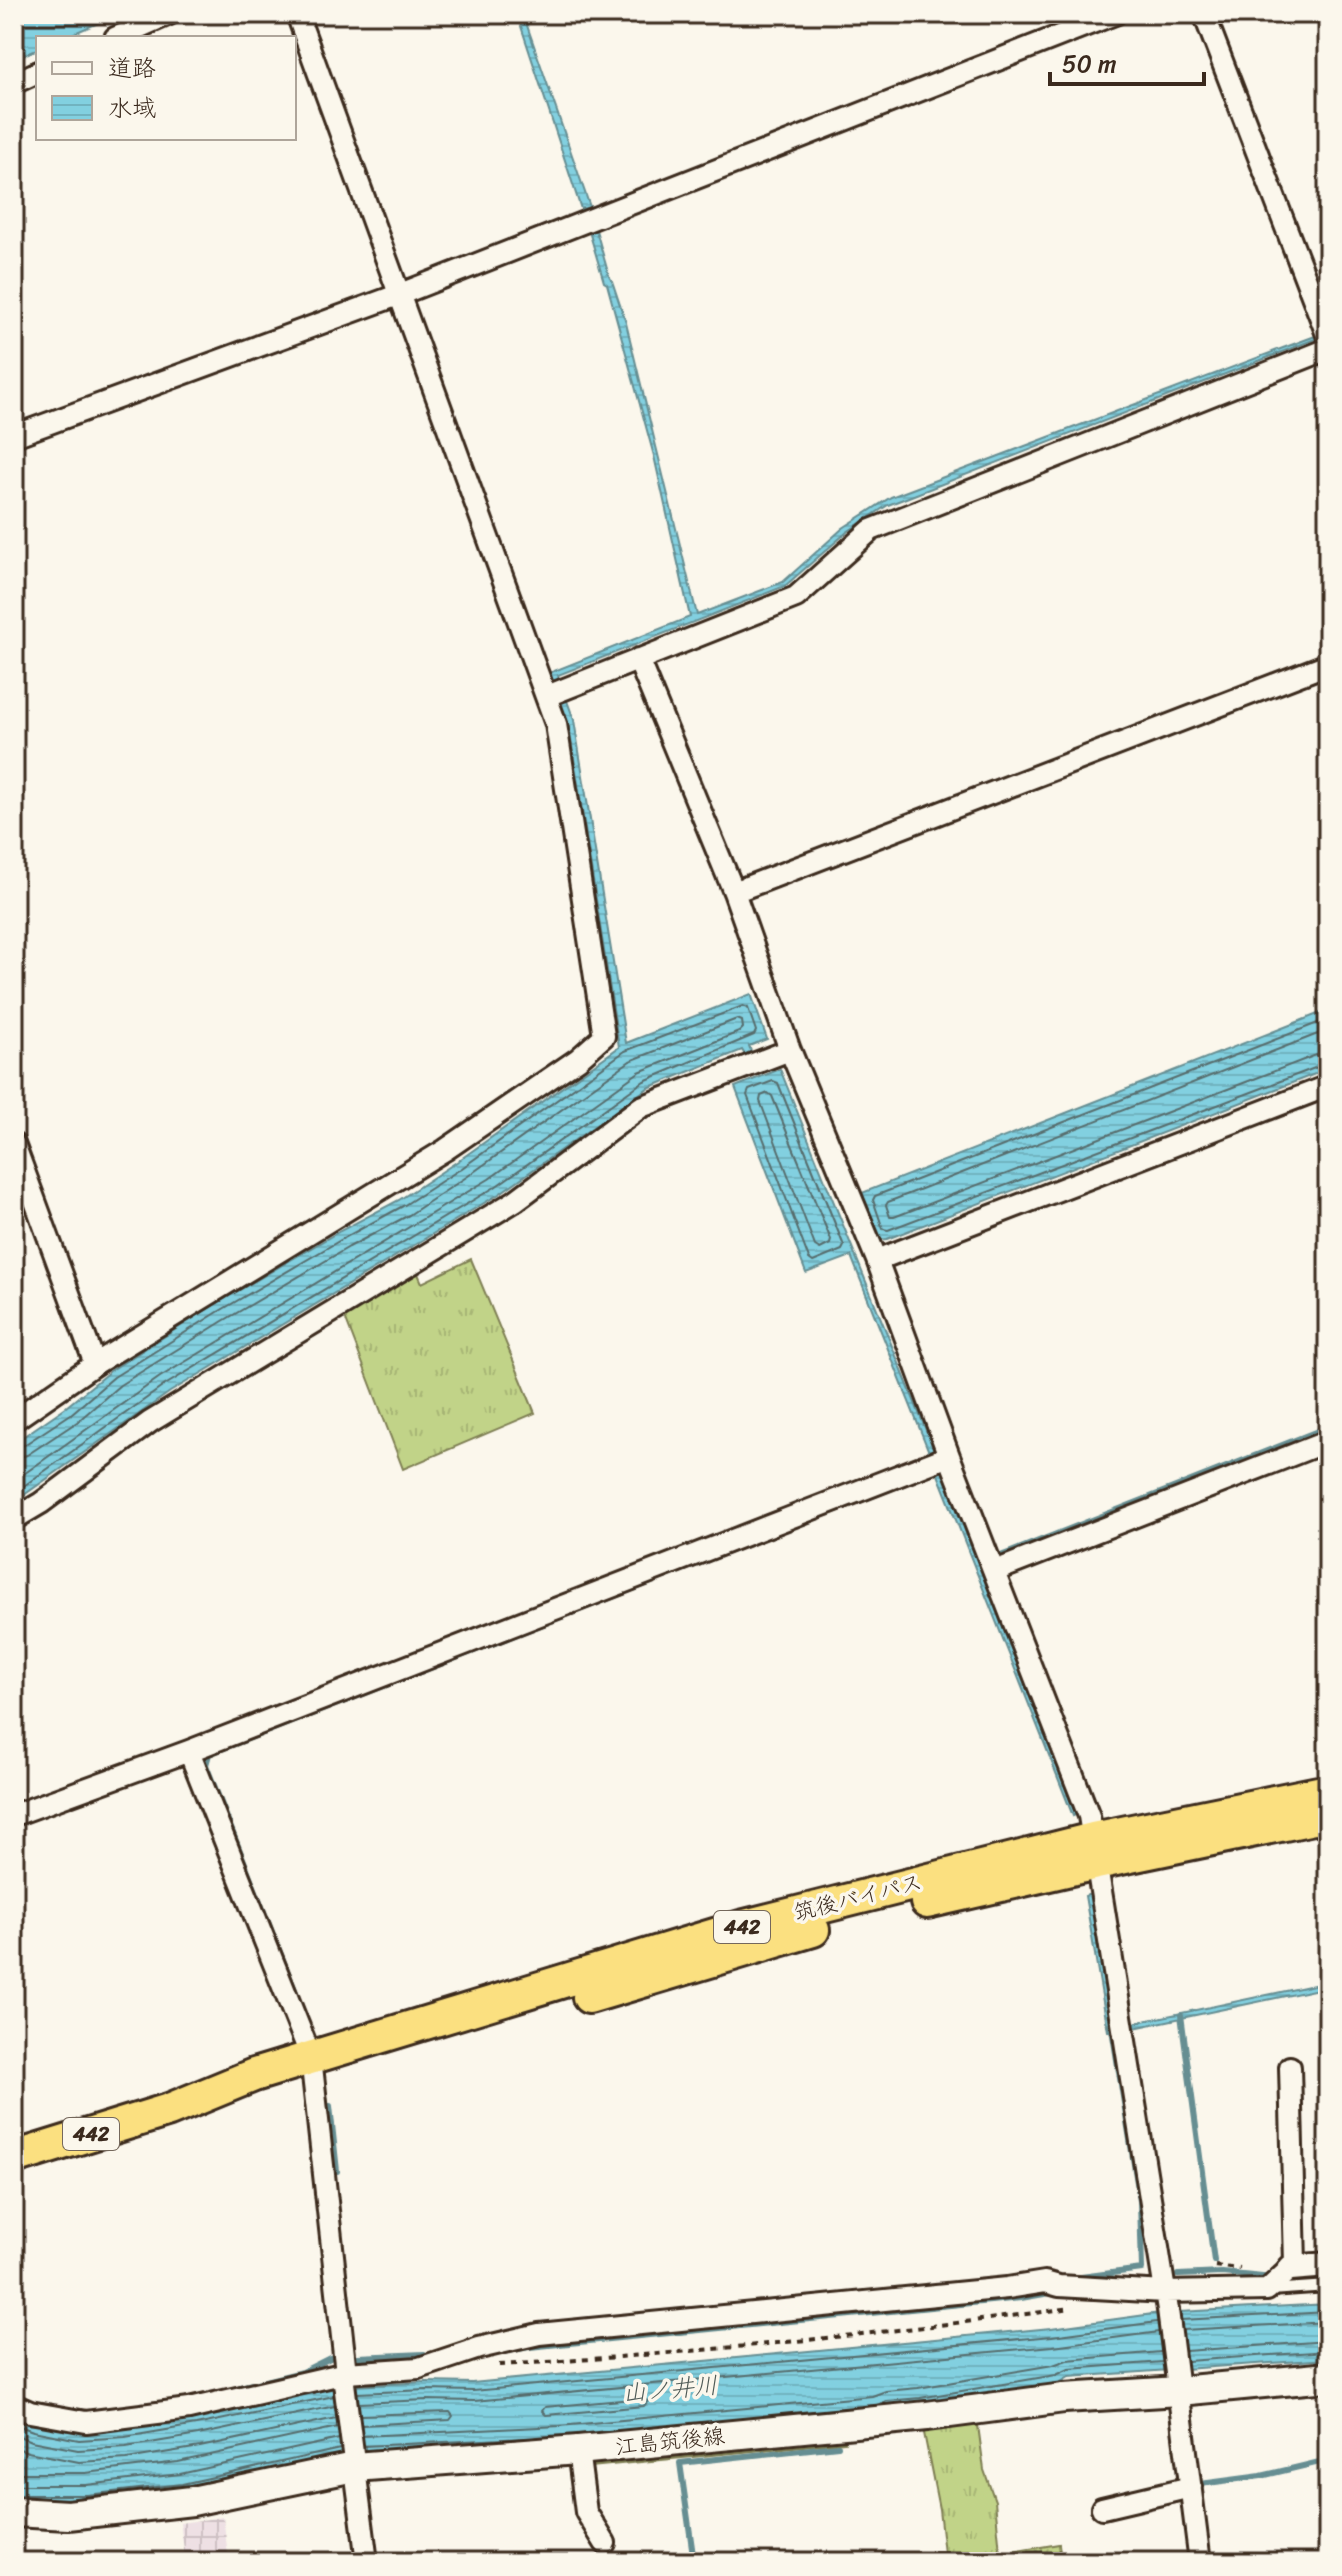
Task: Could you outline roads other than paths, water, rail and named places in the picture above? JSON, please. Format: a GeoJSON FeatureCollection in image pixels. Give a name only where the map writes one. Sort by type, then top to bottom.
{"type":"FeatureCollection","features":[{"type":"Feature","properties":{"kind":"highway","name":"筑後バイパス"},"geometry":{"type":"LineString","coordinates":[[14,2158],[313,2068],[1095,1851],[1328,1791]]}},
{"type":"Feature","properties":{"kind":"highway","name":"筑後バイパス"},"geometry":{"type":"LineString","coordinates":[[1095,1851],[1328,1815]]}},
{"type":"Feature","properties":{"kind":"main road","name":"江島筑後線"},"geometry":{"type":"LineString","coordinates":[[14,2512],[68,2515],[192,2501],[354,2463],[578,2450],[927,2416],[1064,2398],[1328,2377]]}},
{"type":"Feature","properties":{"kind":"street"},"geometry":{"type":"LineString","coordinates":[[120,36],[169,14]]}},
{"type":"Feature","properties":{"kind":"street"},"geometry":{"type":"LineString","coordinates":[[14,1420],[95,1364],[445,1150],[578,1059],[604,1036],[556,724],[297,14]]}},
{"type":"Feature","properties":{"kind":"street"},"geometry":{"type":"LineString","coordinates":[[14,436],[398,295],[1115,14]]}},
{"type":"Feature","properties":{"kind":"street"},"geometry":{"type":"LineString","coordinates":[[1204,14],[1328,337]]}},
{"type":"Feature","properties":{"kind":"street"},"geometry":{"type":"LineString","coordinates":[[14,83],[36,73]]}},
{"type":"Feature","properties":{"kind":"street"},"geometry":{"type":"LineString","coordinates":[[547,696],[796,597],[871,530],[1328,349]]}},
{"type":"Feature","properties":{"kind":"street"},"geometry":{"type":"LineString","coordinates":[[638,659],[734,892],[790,1050],[874,1254],[1089,1816],[1167,2301],[1200,2562]]}},
{"type":"Feature","properties":{"kind":"street"},"geometry":{"type":"LineString","coordinates":[[734,892],[1328,664]]}},
{"type":"Feature","properties":{"kind":"street"},"geometry":{"type":"LineString","coordinates":[[14,1519],[41,1503],[150,1422],[515,1201],[641,1107],[790,1050]]}},
{"type":"Feature","properties":{"kind":"street"},"geometry":{"type":"LineString","coordinates":[[874,1254],[1328,1086]]}},
{"type":"Feature","properties":{"kind":"street"},"geometry":{"type":"LineString","coordinates":[[14,1144],[95,1364]]}},
{"type":"Feature","properties":{"kind":"street"},"geometry":{"type":"LineString","coordinates":[[995,1571],[1328,1441]]}},
{"type":"Feature","properties":{"kind":"street"},"geometry":{"type":"LineString","coordinates":[[14,1815],[189,1751],[949,1456]]}},
{"type":"Feature","properties":{"kind":"street"},"geometry":{"type":"LineString","coordinates":[[189,1751],[313,2068],[367,2562]]}},
{"type":"Feature","properties":{"kind":"street"},"geometry":{"type":"LineString","coordinates":[[14,2405],[30,2412],[86,2422],[189,2409],[345,2378],[419,2368],[479,2348],[539,2334],[1045,2282],[1167,2301],[1267,2290],[1295,2264],[1290,2067]]}},
{"type":"Feature","properties":{"kind":"street"},"geometry":{"type":"LineString","coordinates":[[1291,2268],[1328,2265]]}},
{"type":"Feature","properties":{"kind":"street"},"geometry":{"type":"LineString","coordinates":[[578,2450],[586,2512],[605,2543]]}},
{"type":"Feature","properties":{"kind":"street"},"geometry":{"type":"LineString","coordinates":[[1102,2508],[1191,2487]]}},
{"type":"Feature","properties":{"kind":"lane"},"geometry":{"type":"LineString","coordinates":[[1267,2290],[1328,2286]]}},
{"type":"Feature","properties":{"kind":"water"},"geometry":{"type":"Polygon","coordinates":[[[14,14],[119,14],[68,36],[36,36],[36,50],[14,59],[14,14]]]}},
{"type":"Feature","properties":{"kind":"water"},"geometry":{"type":"Polygon","coordinates":[[[517,14],[523,14],[590,207],[581,209],[517,14]]]}},
{"type":"Feature","properties":{"kind":"water"},"geometry":{"type":"Polygon","coordinates":[[[596,230],[626,323],[697,615],[783,582],[843,528],[891,497],[1318,335],[1318,338],[888,505],[847,532],[785,586],[558,675],[559,679],[552,683],[549,673],[690,617],[654,456],[607,284],[589,231],[596,230]]]}},
{"type":"Feature","properties":{"kind":"water"},"geometry":{"type":"Polygon","coordinates":[[[566,698],[574,720],[626,1043],[751,994],[767,1039],[749,1046],[751,1051],[745,1055],[742,1050],[648,1088],[499,1194],[170,1392],[14,1502],[14,1443],[110,1371],[214,1305],[399,1200],[619,1047],[569,727],[560,700],[566,698]]]}},
{"type":"Feature","properties":{"kind":"water"},"geometry":{"type":"Polygon","coordinates":[[[1328,1010],[1328,1069],[887,1239],[879,1240],[872,1220],[867,1220],[869,1214],[862,1193],[1328,1010]]]}},
{"type":"Feature","properties":{"kind":"water"},"geometry":{"type":"Polygon","coordinates":[[[780,1069],[934,1450],[929,1452],[851,1256],[806,1273],[735,1087],[780,1069]]]}},
{"type":"Feature","properties":{"kind":"water"},"geometry":{"type":"Polygon","coordinates":[[[943,1469],[1079,1813],[1073,1816],[937,1472],[943,1469]]]}},
{"type":"Feature","properties":{"kind":"water"},"geometry":{"type":"Polygon","coordinates":[[[1091,1894],[1114,2031],[1108,2031],[1085,1896],[1091,1894]]]}},
{"type":"Feature","properties":{"kind":"water"},"geometry":{"type":"Polygon","coordinates":[[[1328,1982],[1328,1987],[1134,2028],[1134,2023],[1328,1982]]]}},
{"type":"Feature","properties":{"kind":"water","name":"山ノ井川"},"geometry":{"type":"Polygon","coordinates":[[[1328,2304],[1328,2359],[1069,2377],[1059,2383],[921,2406],[87,2503],[14,2503],[14,2415],[35,2423],[81,2432],[124,2429],[336,2387],[472,2383],[1051,2328],[1160,2313],[1328,2304]]]}},
{"type":"Feature","properties":{"kind":"waterway"},"geometry":{"type":"LineString","coordinates":[[993,1559],[1328,1427]]}},
{"type":"Feature","properties":{"kind":"waterway"},"geometry":{"type":"LineString","coordinates":[[297,1995],[206,1765],[209,1754],[916,1479]]}},
{"type":"Feature","properties":{"kind":"waterway"},"geometry":{"type":"LineString","coordinates":[[1181,2015],[1214,2261]]}},
{"type":"Feature","properties":{"kind":"waterway"},"geometry":{"type":"LineString","coordinates":[[1066,2279],[1142,2269],[1140,2201],[1109,2025]]}},
{"type":"Feature","properties":{"kind":"waterway"},"geometry":{"type":"LineString","coordinates":[[330,2106],[337,2171]]}},
{"type":"Feature","properties":{"kind":"waterway"},"geometry":{"type":"LineString","coordinates":[[1178,2275],[1222,2273],[1273,2278]]}},
{"type":"Feature","properties":{"kind":"waterway"},"geometry":{"type":"LineString","coordinates":[[1288,2279],[1328,2278]]}},
{"type":"Feature","properties":{"kind":"waterway"},"geometry":{"type":"LineString","coordinates":[[489,2355],[529,2347],[1050,2293]]}},
{"type":"Feature","properties":{"kind":"waterway"},"geometry":{"type":"LineString","coordinates":[[358,2357],[424,2354]]}},
{"type":"Feature","properties":{"kind":"waterway"},"geometry":{"type":"LineString","coordinates":[[240,2387],[302,2372],[330,2358]]}},
{"type":"Feature","properties":{"kind":"waterway"},"geometry":{"type":"LineString","coordinates":[[694,2562],[680,2463],[838,2446]]}},
{"type":"Feature","properties":{"kind":"waterway"},"geometry":{"type":"LineString","coordinates":[[1200,2484],[1261,2476],[1328,2460]]}}]}
